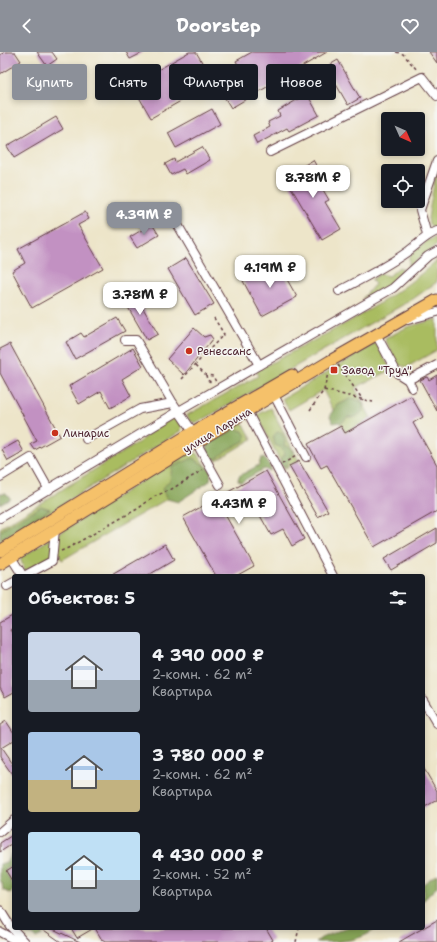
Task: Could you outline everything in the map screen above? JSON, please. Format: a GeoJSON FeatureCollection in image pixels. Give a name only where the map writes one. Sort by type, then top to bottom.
{"type":"FeatureCollection","features":[{"type":"Feature","properties":{"kind":"main road","name":"улица Ларина"},"geometry":{"type":"LineString","coordinates":[[0,551],[437,292]]}},
{"type":"Feature","properties":{"kind":"main road","name":"улица Ларина"},"geometry":{"type":"LineString","coordinates":[[0,564],[194,437],[247,411],[376,334],[437,300]]}},
{"type":"Feature","properties":{"kind":"street"},"geometry":{"type":"LineString","coordinates":[[270,152],[422,77],[437,96]]}},
{"type":"Feature","properties":{"kind":"street"},"geometry":{"type":"LineString","coordinates":[[427,235],[420,210],[437,161]]}},
{"type":"Feature","properties":{"kind":"street"},"geometry":{"type":"LineString","coordinates":[[175,220],[259,365]]}},
{"type":"Feature","properties":{"kind":"street"},"geometry":{"type":"LineString","coordinates":[[339,291],[406,252],[427,235],[437,231]]}},
{"type":"Feature","properties":{"kind":"street"},"geometry":{"type":"LineString","coordinates":[[0,518],[179,411],[393,288],[428,256],[437,252]]}},
{"type":"Feature","properties":{"kind":"street"},"geometry":{"type":"LineString","coordinates":[[396,323],[437,312]]}},
{"type":"Feature","properties":{"kind":"street"},"geometry":{"type":"LineString","coordinates":[[376,334],[397,373],[408,380],[412,388]]}},
{"type":"Feature","properties":{"kind":"street"},"geometry":{"type":"LineString","coordinates":[[125,340],[136,340],[179,411],[220,485]]}},
{"type":"Feature","properties":{"kind":"street"},"geometry":{"type":"LineString","coordinates":[[408,380],[437,365]]}},
{"type":"Feature","properties":{"kind":"street"},"geometry":{"type":"LineString","coordinates":[[274,395],[305,454]]}},
{"type":"Feature","properties":{"kind":"street"},"geometry":{"type":"LineString","coordinates":[[86,440],[140,409],[173,403]]}},
{"type":"Feature","properties":{"kind":"street"},"geometry":{"type":"LineString","coordinates":[[247,411],[332,574]]}},
{"type":"Feature","properties":{"kind":"street"},"geometry":{"type":"LineString","coordinates":[[0,477],[31,458],[49,490]]}},
{"type":"Feature","properties":{"kind":"street"},"geometry":{"type":"LineString","coordinates":[[26,574],[53,557],[55,529]]}},
{"type":"Feature","properties":{"kind":"street"},"geometry":{"type":"LineString","coordinates":[[11,557],[22,574]]}},
{"type":"Feature","properties":{"kind":"street"},"geometry":{"type":"LineString","coordinates":[[425,703],[437,724]]}},
{"type":"Feature","properties":{"kind":"street"},"geometry":{"type":"LineString","coordinates":[[0,832],[12,822]]}},
{"type":"Feature","properties":{"kind":"street"},"geometry":{"type":"LineString","coordinates":[[0,910],[12,928]]}},
{"type":"Feature","properties":{"kind":"street"},"geometry":{"type":"LineString","coordinates":[[14,930],[24,941]]}},
{"type":"Feature","properties":{"kind":"street"},"geometry":{"type":"LineString","coordinates":[[0,933],[13,939],[24,941]]}},
{"type":"Feature","properties":{"kind":"street"},"geometry":{"type":"LineString","coordinates":[[0,933],[14,942]]}},
{"type":"Feature","properties":{"kind":"path"},"geometry":{"type":"LineString","coordinates":[[396,52],[403,54],[412,62],[422,77]]}},
{"type":"Feature","properties":{"kind":"path"},"geometry":{"type":"LineString","coordinates":[[182,379],[224,334],[214,318]]}},
{"type":"Feature","properties":{"kind":"path"},"geometry":{"type":"LineString","coordinates":[[337,364],[363,400]]}},
{"type":"Feature","properties":{"kind":"path"},"geometry":{"type":"LineString","coordinates":[[196,365],[206,375],[209,382],[216,384]]}},
{"type":"Feature","properties":{"kind":"path"},"geometry":{"type":"LineString","coordinates":[[310,410],[324,390],[329,368]]}},
{"type":"Feature","properties":{"kind":"path"},"geometry":{"type":"LineString","coordinates":[[206,375],[214,376],[216,384]]}},
{"type":"Feature","properties":{"kind":"path"},"geometry":{"type":"LineString","coordinates":[[212,387],[220,382]]}},
{"type":"Feature","properties":{"kind":"path"},"geometry":{"type":"LineString","coordinates":[[324,390],[373,402]]}},
{"type":"Feature","properties":{"kind":"path"},"geometry":{"type":"LineString","coordinates":[[277,467],[305,454]]}},
{"type":"Feature","properties":{"kind":"path"},"geometry":{"type":"LineString","coordinates":[[53,557],[139,508],[153,497],[170,490],[209,466]]}},
{"type":"Feature","properties":{"kind":"path"},"geometry":{"type":"LineString","coordinates":[[296,942],[299,930]]}},
{"type":"Feature","properties":{"kind":"green space"},"geometry":{"type":"Polygon","coordinates":[[[437,166],[437,227],[434,228],[429,224],[428,218],[437,166]]]}},
{"type":"Feature","properties":{"kind":"green space"},"geometry":{"type":"Polygon","coordinates":[[[437,237],[437,245],[409,266],[409,256],[427,241],[437,237]]]}},
{"type":"Feature","properties":{"kind":"green space"},"geometry":{"type":"Polygon","coordinates":[[[437,260],[437,282],[413,299],[197,423],[190,421],[187,415],[258,376],[256,371],[327,334],[396,293],[437,260]]]}},
{"type":"Feature","properties":{"kind":"green space"},"geometry":{"type":"Polygon","coordinates":[[[399,267],[403,269],[389,285],[362,299],[375,284],[371,280],[379,274],[389,276],[399,267]]]}},
{"type":"Feature","properties":{"kind":"green space"},"geometry":{"type":"Polygon","coordinates":[[[437,319],[437,350],[407,367],[398,365],[385,339],[407,327],[437,319]]]}},
{"type":"Feature","properties":{"kind":"green space"},"geometry":{"type":"Polygon","coordinates":[[[376,343],[390,368],[387,372],[355,388],[371,418],[345,433],[323,390],[289,410],[282,399],[376,343]]]}},
{"type":"Feature","properties":{"kind":"green space"},"geometry":{"type":"Polygon","coordinates":[[[352,398],[363,402],[363,411],[356,417],[347,417],[343,422],[333,423],[330,416],[338,405],[352,398]]]}},
{"type":"Feature","properties":{"kind":"green space"},"geometry":{"type":"Polygon","coordinates":[[[271,408],[299,461],[284,469],[257,415],[271,408]]]}},
{"type":"Feature","properties":{"kind":"green space"},"geometry":{"type":"Polygon","coordinates":[[[173,418],[177,419],[182,426],[181,431],[0,543],[0,528],[139,442],[154,429],[173,418]]]}},
{"type":"Feature","properties":{"kind":"green space"},"geometry":{"type":"Polygon","coordinates":[[[240,422],[244,424],[252,439],[217,460],[212,459],[207,449],[208,441],[240,422]]]}},
{"type":"Feature","properties":{"kind":"green space"},"geometry":{"type":"Polygon","coordinates":[[[236,429],[243,431],[246,436],[244,441],[227,450],[216,459],[209,458],[207,447],[215,440],[236,429]]]}},
{"type":"Feature","properties":{"kind":"green space"},"geometry":{"type":"Polygon","coordinates":[[[277,432],[282,433],[285,440],[284,446],[290,447],[294,454],[289,458],[286,466],[280,464],[281,459],[285,454],[282,448],[275,445],[273,437],[277,432]]]}},
{"type":"Feature","properties":{"kind":"green space"},"geometry":{"type":"Polygon","coordinates":[[[189,451],[198,454],[210,474],[62,560],[58,553],[25,571],[20,558],[189,451]]]}},
{"type":"Feature","properties":{"kind":"green space"},"geometry":{"type":"Polygon","coordinates":[[[193,458],[211,470],[210,481],[178,502],[167,499],[162,489],[170,480],[172,467],[193,458]]]}},
{"type":"Feature","properties":{"kind":"green space"},"geometry":{"type":"Polygon","coordinates":[[[261,458],[264,458],[270,466],[270,471],[264,469],[241,482],[238,480],[239,476],[259,465],[261,458]]]}},
{"type":"Feature","properties":{"kind":"green space"},"geometry":{"type":"Polygon","coordinates":[[[0,493],[6,493],[10,498],[0,504],[0,493]]]}},
{"type":"Feature","properties":{"kind":"green space"},"geometry":{"type":"Polygon","coordinates":[[[41,506],[50,509],[0,539],[0,531],[41,506]]]}},
{"type":"Feature","properties":{"kind":"green space"},"geometry":{"type":"Polygon","coordinates":[[[11,854],[12,867],[8,867],[5,871],[12,883],[12,892],[10,893],[3,890],[0,880],[0,864],[6,862],[11,854]]]}},
{"type":"Feature","properties":{"kind":"green space"},"geometry":{"type":"Polygon","coordinates":[[[437,874],[437,887],[425,899],[425,883],[437,874]]]}},
{"type":"Feature","properties":{"kind":"green space"},"geometry":{"type":"Polygon","coordinates":[[[22,930],[40,930],[42,935],[36,938],[33,935],[25,934],[22,930]]]}},
{"type":"Feature","properties":{"kind":"green space"},"geometry":{"type":"Polygon","coordinates":[[[340,930],[374,930],[356,939],[316,942],[321,938],[340,930]]]}},
{"type":"Feature","properties":{"kind":"building"},"geometry":{"type":"Polygon","coordinates":[[[5,52],[15,52],[21,61],[16,64],[12,64],[12,67],[0,74],[0,55],[5,52]]]}},
{"type":"Feature","properties":{"kind":"building"},"geometry":{"type":"Polygon","coordinates":[[[37,52],[52,52],[57,59],[50,64],[46,64],[37,52]]]}},
{"type":"Feature","properties":{"kind":"building"},"geometry":{"type":"Polygon","coordinates":[[[126,52],[144,52],[130,59],[126,52]]]}},
{"type":"Feature","properties":{"kind":"building"},"geometry":{"type":"Polygon","coordinates":[[[189,52],[196,52],[203,64],[169,64],[169,100],[182,100],[151,118],[141,100],[161,100],[161,68],[189,52]]]}},
{"type":"Feature","properties":{"kind":"building"},"geometry":{"type":"Polygon","coordinates":[[[252,52],[327,52],[306,64],[266,64],[266,88],[258,92],[258,64],[238,64],[236,61],[252,52]]]}},
{"type":"Feature","properties":{"kind":"building"},"geometry":{"type":"Polygon","coordinates":[[[429,52],[437,52],[437,63],[429,52]]]}},
{"type":"Feature","properties":{"kind":"building"},"geometry":{"type":"Polygon","coordinates":[[[338,60],[360,98],[348,105],[336,84],[336,64],[331,64],[338,60]]]}},
{"type":"Feature","properties":{"kind":"building"},"geometry":{"type":"Polygon","coordinates":[[[226,100],[245,100],[231,108],[226,100]]]}},
{"type":"Feature","properties":{"kind":"building"},"geometry":{"type":"Polygon","coordinates":[[[297,100],[310,100],[319,115],[289,131],[287,128],[257,144],[253,136],[270,127],[268,122],[280,116],[278,111],[297,100]]]}},
{"type":"Feature","properties":{"kind":"building"},"geometry":{"type":"Polygon","coordinates":[[[212,109],[220,124],[176,148],[168,133],[212,109]]]}},
{"type":"Feature","properties":{"kind":"building"},"geometry":{"type":"Polygon","coordinates":[[[56,117],[63,129],[14,158],[7,146],[56,117]]]}},
{"type":"Feature","properties":{"kind":"building"},"geometry":{"type":"Polygon","coordinates":[[[202,147],[210,160],[186,174],[183,169],[171,175],[165,164],[174,159],[175,162],[202,147]]]}},
{"type":"Feature","properties":{"kind":"building"},"geometry":{"type":"Polygon","coordinates":[[[313,160],[324,179],[319,183],[329,200],[325,202],[341,229],[322,240],[285,177],[313,160]]]}},
{"type":"Feature","properties":{"kind":"building"},"geometry":{"type":"Polygon","coordinates":[[[85,212],[89,219],[78,225],[103,268],[32,308],[12,271],[25,263],[18,249],[85,212]]]}},
{"type":"Feature","properties":{"kind":"building"},"geometry":{"type":"Polygon","coordinates":[[[152,224],[159,235],[137,248],[130,237],[152,224]]]}},
{"type":"Feature","properties":{"kind":"building"},"geometry":{"type":"Polygon","coordinates":[[[186,258],[214,304],[195,315],[168,269],[186,258]]]}},
{"type":"Feature","properties":{"kind":"building"},"geometry":{"type":"Polygon","coordinates":[[[277,262],[297,297],[262,316],[243,281],[277,262]]]}},
{"type":"Feature","properties":{"kind":"building"},"geometry":{"type":"Polygon","coordinates":[[[133,291],[158,334],[147,340],[122,297],[133,291]]]}},
{"type":"Feature","properties":{"kind":"building"},"geometry":{"type":"Polygon","coordinates":[[[117,318],[125,331],[75,359],[66,342],[81,333],[84,337],[117,318]]]}},
{"type":"Feature","properties":{"kind":"building","name":"Ренессанс"},"geometry":{"type":"Polygon","coordinates":[[[194,328],[204,337],[210,335],[213,339],[184,375],[167,359],[194,328]]]}},
{"type":"Feature","properties":{"kind":"building"},"geometry":{"type":"Polygon","coordinates":[[[10,344],[60,436],[35,450],[31,444],[37,441],[0,373],[0,349],[10,344]]]}},
{"type":"Feature","properties":{"kind":"building"},"geometry":{"type":"Polygon","coordinates":[[[133,348],[143,366],[122,379],[131,396],[110,408],[101,391],[79,404],[69,386],[133,348]]]}},
{"type":"Feature","properties":{"kind":"building"},"geometry":{"type":"Polygon","coordinates":[[[437,375],[437,411],[420,380],[427,377],[429,380],[437,375]]]}},
{"type":"Feature","properties":{"kind":"building"},"geometry":{"type":"Polygon","coordinates":[[[411,396],[423,417],[413,423],[437,465],[437,511],[374,547],[327,465],[321,468],[308,444],[341,426],[345,433],[411,396]]]}},
{"type":"Feature","properties":{"kind":"building"},"geometry":{"type":"Polygon","coordinates":[[[18,441],[24,452],[8,461],[2,450],[18,441]]]}},
{"type":"Feature","properties":{"kind":"building"},"geometry":{"type":"Polygon","coordinates":[[[299,461],[328,511],[318,517],[289,466],[299,461]]]}},
{"type":"Feature","properties":{"kind":"building"},"geometry":{"type":"Polygon","coordinates":[[[266,471],[304,539],[292,546],[283,529],[271,535],[249,496],[223,511],[254,566],[240,574],[215,574],[183,517],[266,471]]]}},
{"type":"Feature","properties":{"kind":"building"},"geometry":{"type":"Polygon","coordinates":[[[437,528],[437,543],[391,570],[384,559],[437,528]]]}},
{"type":"Feature","properties":{"kind":"building"},"geometry":{"type":"Polygon","coordinates":[[[165,544],[174,560],[150,574],[113,574],[165,544]]]}},
{"type":"Feature","properties":{"kind":"building"},"geometry":{"type":"Polygon","coordinates":[[[12,615],[12,629],[10,630],[12,633],[12,693],[5,697],[0,688],[0,622],[12,615]]]}},
{"type":"Feature","properties":{"kind":"building"},"geometry":{"type":"Polygon","coordinates":[[[6,721],[12,730],[12,741],[1,748],[12,764],[12,774],[0,757],[0,725],[6,721]]]}},
{"type":"Feature","properties":{"kind":"building"},"geometry":{"type":"Polygon","coordinates":[[[425,770],[437,791],[437,800],[425,807],[425,770]]]}},
{"type":"Feature","properties":{"kind":"building"},"geometry":{"type":"Polygon","coordinates":[[[12,835],[12,844],[0,852],[0,843],[12,835]]]}},
{"type":"Feature","properties":{"kind":"building"},"geometry":{"type":"Polygon","coordinates":[[[12,867],[12,881],[6,871],[12,867]]]}},
{"type":"Feature","properties":{"kind":"building"},"geometry":{"type":"Polygon","coordinates":[[[437,920],[437,942],[399,942],[420,930],[425,930],[425,927],[437,920]]]}},
{"type":"Feature","properties":{"kind":"building"},"geometry":{"type":"Polygon","coordinates":[[[44,930],[55,930],[80,942],[61,942],[44,930]]]}},
{"type":"Feature","properties":{"kind":"building"},"geometry":{"type":"Polygon","coordinates":[[[72,930],[91,930],[77,938],[72,930]]]}},
{"type":"Feature","properties":{"kind":"building"},"geometry":{"type":"Polygon","coordinates":[[[96,930],[267,930],[273,940],[270,942],[105,942],[102,940],[96,930]]]}},
{"type":"Feature","properties":{"kind":"place","name":"Ренессанс"},"geometry":{"type":"Point","coordinates":[189,351]}},
{"type":"Feature","properties":{"kind":"place","name":"Завод \"Труд\""},"geometry":{"type":"Point","coordinates":[334,370]}},
{"type":"Feature","properties":{"kind":"place","name":"Линарис"},"geometry":{"type":"Point","coordinates":[55,433]}}]}
